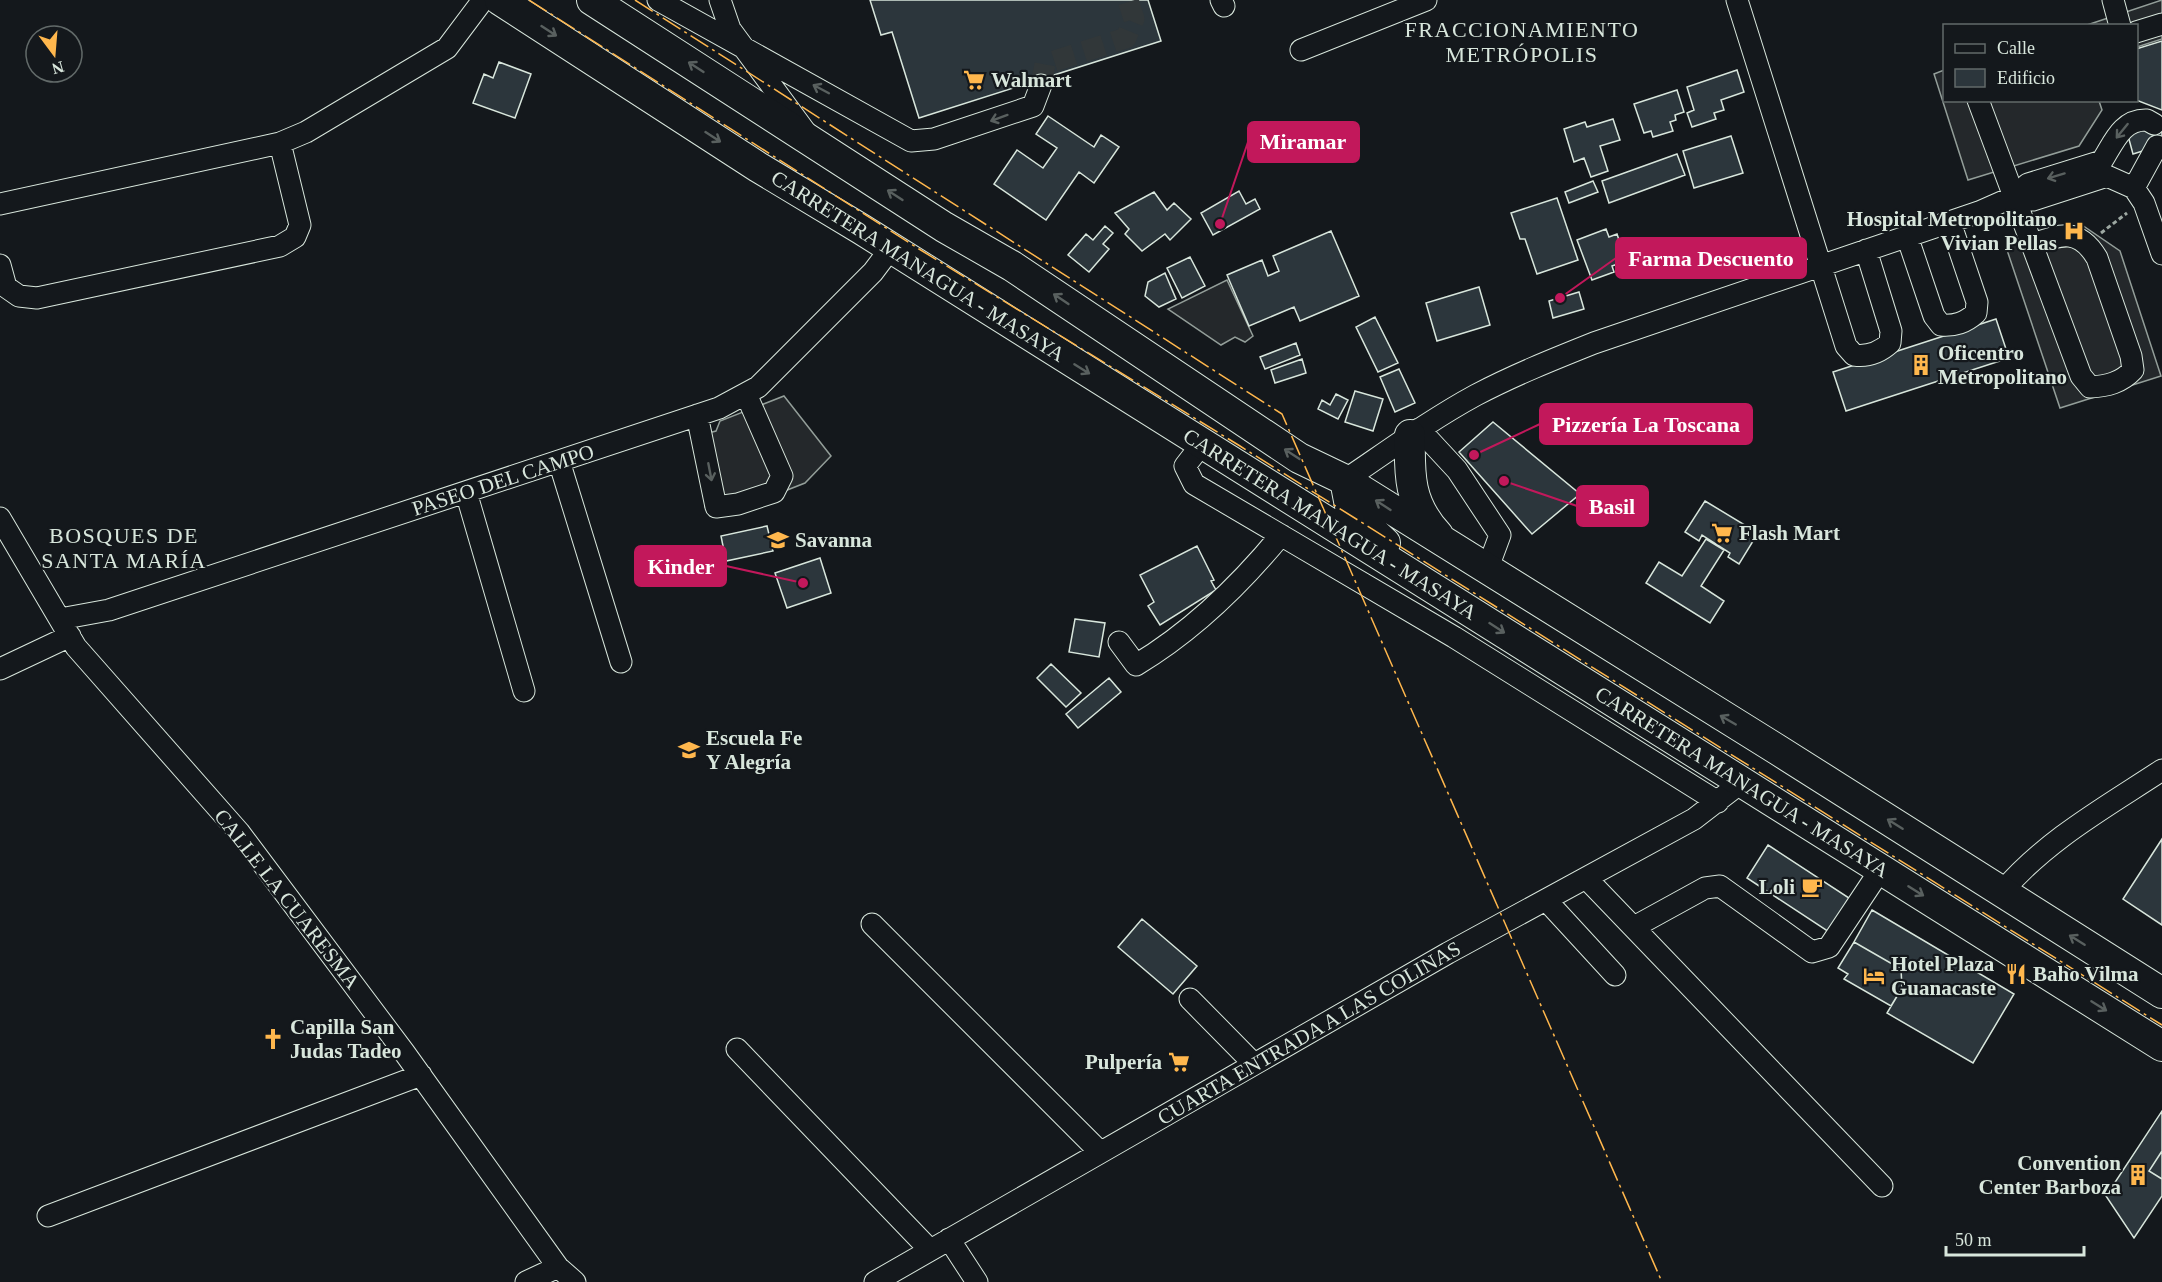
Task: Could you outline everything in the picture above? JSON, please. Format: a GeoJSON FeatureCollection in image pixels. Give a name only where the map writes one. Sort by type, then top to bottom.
{"type":"FeatureCollection","features":[{"type":"Feature","properties":{"kind":"highway","name":"CARRETERA MANAGUA - MASAYA"},"geometry":{"type":"LineString","coordinates":[[500,0],[758,167],[927,270],[2162,1046]]}},
{"type":"Feature","properties":{"kind":"highway","name":"CARRETERA MANAGUA - MASAYA"},"geometry":{"type":"LineString","coordinates":[[592,0],[944,226],[1012,266],[1299,458],[1345,480],[2162,993]]}},
{"type":"Feature","properties":{"kind":"highway"},"geometry":{"type":"LineString","coordinates":[[927,270],[946,265],[953,258],[952,246],[944,226]]}},
{"type":"Feature","properties":{"kind":"highway"},"geometry":{"type":"LineString","coordinates":[[981,306],[972,290],[972,274],[986,265],[1012,266]]}},
{"type":"Feature","properties":{"kind":"highway"},"geometry":{"type":"LineString","coordinates":[[1415,432],[1409,469],[1415,498],[1424,519],[1450,548]]}},
{"type":"Feature","properties":{"kind":"highway"},"geometry":{"type":"LineString","coordinates":[[1204,445],[1225,449],[1276,479],[1314,488],[1345,480],[1351,511],[1371,532],[1430,577],[1454,601]]}},
{"type":"Feature","properties":{"kind":"street"},"geometry":{"type":"LineString","coordinates":[[0,204],[280,143],[306,132],[447,48],[483,0]]}},
{"type":"Feature","properties":{"kind":"street"},"geometry":{"type":"LineString","coordinates":[[657,0],[911,141],[934,139],[1033,106],[1041,85]]}},
{"type":"Feature","properties":{"kind":"street"},"geometry":{"type":"LineString","coordinates":[[720,0],[730,29],[812,142]]}},
{"type":"Feature","properties":{"kind":"street"},"geometry":{"type":"LineString","coordinates":[[1301,50],[1426,0]]}},
{"type":"Feature","properties":{"kind":"street"},"geometry":{"type":"LineString","coordinates":[[1737,0],[1846,346],[1854,355],[1865,356],[1882,351],[1890,343],[1891,331],[1866,250]]}},
{"type":"Feature","properties":{"kind":"street"},"geometry":{"type":"LineString","coordinates":[[2113,0],[2120,24]]}},
{"type":"Feature","properties":{"kind":"street"},"geometry":{"type":"LineString","coordinates":[[2138,31],[2162,24]]}},
{"type":"Feature","properties":{"kind":"street"},"geometry":{"type":"LineString","coordinates":[[1979,102],[2081,376],[2090,387],[2103,386],[2125,379],[2133,369],[2132,363],[2097,258],[2089,245],[2080,238],[2065,235],[2033,244]]}},
{"type":"Feature","properties":{"kind":"street"},"geometry":{"type":"LineString","coordinates":[[1345,480],[1415,432],[1476,395],[1536,366],[1594,343],[1979,212],[2013,197],[2032,200],[2104,169],[2122,129],[2129,123],[2147,120],[2154,124]]}},
{"type":"Feature","properties":{"kind":"street"},"geometry":{"type":"LineString","coordinates":[[0,265],[6,287],[20,296],[37,298],[280,246],[295,237],[300,225],[280,143]]}},
{"type":"Feature","properties":{"kind":"street"},"geometry":{"type":"LineString","coordinates":[[2139,196],[2157,146]]}},
{"type":"Feature","properties":{"kind":"street"},"geometry":{"type":"LineString","coordinates":[[2104,169],[2139,196],[2162,254]]}},
{"type":"Feature","properties":{"kind":"street"},"geometry":{"type":"LineString","coordinates":[[1907,236],[1934,316],[1941,325],[1961,323],[1976,314],[1977,302],[1950,222]]}},
{"type":"Feature","properties":{"kind":"street","name":"PASEO DEL CAMPO"},"geometry":{"type":"LineString","coordinates":[[0,669],[65,627],[109,610],[719,408],[758,387],[873,272],[891,248]]}},
{"type":"Feature","properties":{"kind":"street"},"geometry":{"type":"LineString","coordinates":[[697,415],[716,507],[738,504],[774,492],[782,476],[746,394]]}},
{"type":"Feature","properties":{"kind":"street"},"geometry":{"type":"LineString","coordinates":[[1415,432],[1456,470],[1500,535],[1487,570]]}},
{"type":"Feature","properties":{"kind":"street"},"geometry":{"type":"LineString","coordinates":[[1204,445],[1185,466],[1194,484],[1454,637],[1718,802]]}},
{"type":"Feature","properties":{"kind":"street"},"geometry":{"type":"LineString","coordinates":[[559,461],[621,662]]}},
{"type":"Feature","properties":{"kind":"street"},"geometry":{"type":"LineString","coordinates":[[466,492],[524,691]]}},
{"type":"Feature","properties":{"kind":"street","name":"CALLE LA CUARESMA"},"geometry":{"type":"LineString","coordinates":[[0,518],[65,627],[239,832],[421,1076],[558,1267],[575,1282]]}},
{"type":"Feature","properties":{"kind":"street"},"geometry":{"type":"LineString","coordinates":[[1119,642],[1136,665],[1164,648],[1228,595],[1281,535]]}},
{"type":"Feature","properties":{"kind":"street"},"geometry":{"type":"LineString","coordinates":[[2002,892],[2024,866],[2054,842],[2162,770]]}},
{"type":"Feature","properties":{"kind":"street","name":"CUARTA ENTRADA A LAS COLINAS"},"geometry":{"type":"LineString","coordinates":[[875,1282],[1254,1064],[1694,819],[1742,782]]}},
{"type":"Feature","properties":{"kind":"street"},"geometry":{"type":"LineString","coordinates":[[1634,927],[1705,888],[1720,886],[1812,952],[1820,952],[1830,947],[1881,869]]}},
{"type":"Feature","properties":{"kind":"street"},"geometry":{"type":"LineString","coordinates":[[1586,878],[1882,1186]]}},
{"type":"Feature","properties":{"kind":"street"},"geometry":{"type":"LineString","coordinates":[[1546,900],[1615,975]]}},
{"type":"Feature","properties":{"kind":"street"},"geometry":{"type":"LineString","coordinates":[[872,924],[1100,1152]]}},
{"type":"Feature","properties":{"kind":"street"},"geometry":{"type":"LineString","coordinates":[[1190,999],[1254,1064]]}},
{"type":"Feature","properties":{"kind":"street"},"geometry":{"type":"LineString","coordinates":[[737,1049],[930,1250]]}},
{"type":"Feature","properties":{"kind":"street"},"geometry":{"type":"LineString","coordinates":[[48,1216],[421,1076]]}},
{"type":"Feature","properties":{"kind":"street"},"geometry":{"type":"LineString","coordinates":[[949,1239],[977,1282]]}},
{"type":"Feature","properties":{"kind":"street"},"geometry":{"type":"LineString","coordinates":[[526,1282],[558,1267]]}},
{"type":"Feature","properties":{"kind":"path"},"geometry":{"type":"LineString","coordinates":[[2089,245],[2139,196]]}},
{"type":"Feature","properties":{"kind":"shaded area"},"geometry":{"type":"Polygon","coordinates":[[[2162,0],[2162,39],[2138,47],[2138,24],[2090,24],[2162,0]]]}},
{"type":"Feature","properties":{"kind":"shaded area"},"geometry":{"type":"Polygon","coordinates":[[[1943,70],[1943,102],[2099,102],[2102,110],[2079,146],[1968,180],[1934,74],[1943,70]]]}},
{"type":"Feature","properties":{"kind":"shaded area"},"geometry":{"type":"Polygon","coordinates":[[[2082,225],[2120,251],[2161,376],[2060,408],[2006,247],[2056,229],[2082,225]]]}},
{"type":"Feature","properties":{"kind":"shaded area"},"geometry":{"type":"Polygon","coordinates":[[[1227,280],[1253,336],[1245,342],[1235,337],[1221,345],[1168,309],[1227,280]]]}},
{"type":"Feature","properties":{"kind":"shaded area"},"geometry":{"type":"Polygon","coordinates":[[[784,396],[831,456],[805,483],[772,496],[718,512],[705,507],[704,434],[716,431],[720,421],[784,396]]]}},
{"type":"Feature","properties":{"kind":"building","name":"Walmart"},"geometry":{"type":"Polygon","coordinates":[[[870,0],[1148,0],[1161,41],[919,118],[892,32],[881,35],[870,0]]]}},
{"type":"Feature","properties":{"kind":"building"},"geometry":{"type":"Polygon","coordinates":[[[2162,41],[2162,110],[2138,101],[2138,48],[2162,41]]]}},
{"type":"Feature","properties":{"kind":"building"},"geometry":{"type":"Polygon","coordinates":[[[499,62],[531,74],[515,118],[473,103],[484,74],[493,78],[499,62]]]}},
{"type":"Feature","properties":{"kind":"building"},"geometry":{"type":"Polygon","coordinates":[[[1737,70],[1744,92],[1721,100],[1724,110],[1714,113],[1716,119],[1692,127],[1687,113],[1694,110],[1687,87],[1737,70]]]}},
{"type":"Feature","properties":{"kind":"building"},"geometry":{"type":"Polygon","coordinates":[[[1677,90],[1684,112],[1675,115],[1676,120],[1670,122],[1673,131],[1653,137],[1651,131],[1644,133],[1634,104],[1677,90]]]}},
{"type":"Feature","properties":{"kind":"building"},"geometry":{"type":"Polygon","coordinates":[[[1048,116],[1094,147],[1101,135],[1119,147],[1094,183],[1079,172],[1046,220],[994,184],[1017,150],[1043,168],[1057,148],[1036,134],[1048,116]]]}},
{"type":"Feature","properties":{"kind":"building"},"geometry":{"type":"Polygon","coordinates":[[[1613,119],[1620,140],[1600,146],[1608,171],[1591,177],[1584,158],[1574,162],[1564,129],[1585,122],[1587,127],[1613,119]]]}},
{"type":"Feature","properties":{"kind":"building"},"geometry":{"type":"Polygon","coordinates":[[[2162,121],[2162,145],[2133,154],[2127,132],[2162,121]]]}},
{"type":"Feature","properties":{"kind":"building"},"geometry":{"type":"Polygon","coordinates":[[[1731,136],[1743,173],[1694,188],[1683,151],[1731,136]]]}},
{"type":"Feature","properties":{"kind":"building"},"geometry":{"type":"Polygon","coordinates":[[[1677,154],[1685,175],[1609,203],[1602,181],[1677,154]]]}},
{"type":"Feature","properties":{"kind":"building"},"geometry":{"type":"Polygon","coordinates":[[[1593,181],[1598,192],[1569,203],[1565,192],[1593,181]]]}},
{"type":"Feature","properties":{"kind":"building"},"geometry":{"type":"Polygon","coordinates":[[[1239,191],[1246,204],[1255,199],[1260,209],[1213,235],[1201,213],[1239,191]]]}},
{"type":"Feature","properties":{"kind":"building"},"geometry":{"type":"Polygon","coordinates":[[[1154,192],[1167,210],[1174,203],[1191,219],[1170,240],[1165,234],[1142,251],[1125,234],[1129,229],[1115,213],[1154,192]]]}},
{"type":"Feature","properties":{"kind":"building"},"geometry":{"type":"Polygon","coordinates":[[[1557,198],[1578,260],[1537,274],[1525,239],[1520,239],[1511,213],[1557,198]]]}},
{"type":"Feature","properties":{"kind":"building"},"geometry":{"type":"Polygon","coordinates":[[[1105,226],[1113,233],[1103,244],[1109,249],[1089,272],[1068,255],[1086,234],[1093,240],[1105,226]]]}},
{"type":"Feature","properties":{"kind":"building"},"geometry":{"type":"Polygon","coordinates":[[[1606,229],[1609,237],[1617,234],[1626,261],[1612,266],[1614,272],[1592,280],[1577,240],[1606,229]]]}},
{"type":"Feature","properties":{"kind":"building"},"geometry":{"type":"Polygon","coordinates":[[[1331,231],[1359,296],[1300,321],[1294,307],[1249,326],[1227,275],[1262,260],[1268,276],[1279,271],[1273,256],[1331,231]]]}},
{"type":"Feature","properties":{"kind":"building"},"geometry":{"type":"Polygon","coordinates":[[[1190,257],[1205,286],[1182,298],[1167,268],[1190,257]]]}},
{"type":"Feature","properties":{"kind":"building"},"geometry":{"type":"Polygon","coordinates":[[[1165,273],[1176,299],[1159,307],[1145,296],[1148,282],[1165,273]]]}},
{"type":"Feature","properties":{"kind":"building"},"geometry":{"type":"Polygon","coordinates":[[[1479,287],[1490,325],[1437,341],[1426,303],[1479,287]]]}},
{"type":"Feature","properties":{"kind":"building"},"geometry":{"type":"Polygon","coordinates":[[[1579,292],[1584,309],[1553,318],[1549,301],[1579,292]]]}},
{"type":"Feature","properties":{"kind":"building"},"geometry":{"type":"Polygon","coordinates":[[[1375,317],[1398,363],[1378,372],[1356,327],[1375,317]]]}},
{"type":"Feature","properties":{"kind":"building","name":"Oficentro Metropolitano"},"geometry":{"type":"Polygon","coordinates":[[[1996,319],[2009,358],[1846,411],[1833,372],[1996,319]]]}},
{"type":"Feature","properties":{"kind":"building"},"geometry":{"type":"Polygon","coordinates":[[[1296,343],[1300,355],[1265,369],[1260,357],[1296,343]]]}},
{"type":"Feature","properties":{"kind":"building"},"geometry":{"type":"Polygon","coordinates":[[[1302,359],[1306,373],[1275,383],[1271,370],[1302,359]]]}},
{"type":"Feature","properties":{"kind":"building"},"geometry":{"type":"Polygon","coordinates":[[[1399,369],[1415,403],[1395,412],[1380,377],[1399,369]]]}},
{"type":"Feature","properties":{"kind":"building"},"geometry":{"type":"Polygon","coordinates":[[[1355,391],[1383,399],[1373,431],[1345,422],[1355,391]]]}},
{"type":"Feature","properties":{"kind":"building"},"geometry":{"type":"Polygon","coordinates":[[[1336,394],[1348,400],[1338,419],[1318,409],[1322,400],[1330,405],[1336,394]]]}},
{"type":"Feature","properties":{"kind":"building"},"geometry":{"type":"Polygon","coordinates":[[[1493,422],[1580,494],[1532,534],[1459,452],[1493,422]]]}},
{"type":"Feature","properties":{"kind":"building","name":"Flash Mart"},"geometry":{"type":"Polygon","coordinates":[[[1705,501],[1758,533],[1739,564],[1728,557],[1730,553],[1702,535],[1699,541],[1685,532],[1705,501]]]}},
{"type":"Feature","properties":{"kind":"building"},"geometry":{"type":"Polygon","coordinates":[[[767,526],[773,551],[726,561],[721,536],[767,526]]]}},
{"type":"Feature","properties":{"kind":"building"},"geometry":{"type":"Polygon","coordinates":[[[1706,539],[1724,550],[1701,586],[1724,601],[1710,623],[1646,583],[1659,562],[1682,576],[1706,539]]]}},
{"type":"Feature","properties":{"kind":"building"},"geometry":{"type":"Polygon","coordinates":[[[1197,546],[1214,580],[1211,581],[1216,590],[1160,625],[1148,606],[1154,602],[1140,575],[1197,546]]]}},
{"type":"Feature","properties":{"kind":"building"},"geometry":{"type":"Polygon","coordinates":[[[820,558],[831,593],[787,608],[775,573],[820,558]]]}},
{"type":"Feature","properties":{"kind":"building"},"geometry":{"type":"Polygon","coordinates":[[[1075,619],[1105,623],[1099,657],[1069,652],[1075,619]]]}},
{"type":"Feature","properties":{"kind":"building"},"geometry":{"type":"Polygon","coordinates":[[[1051,664],[1081,693],[1066,707],[1037,678],[1051,664]]]}},
{"type":"Feature","properties":{"kind":"building"},"geometry":{"type":"Polygon","coordinates":[[[1109,678],[1121,692],[1078,728],[1066,714],[1109,678]]]}},
{"type":"Feature","properties":{"kind":"building"},"geometry":{"type":"Polygon","coordinates":[[[2162,839],[2162,925],[2123,899],[2162,839]]]}},
{"type":"Feature","properties":{"kind":"building"},"geometry":{"type":"Polygon","coordinates":[[[1768,845],[1849,898],[1829,932],[1747,878],[1768,845]]]}},
{"type":"Feature","properties":{"kind":"building","name":"Hotel Plaza Guanacaste"},"geometry":{"type":"Polygon","coordinates":[[[1872,910],[2014,994],[1973,1063],[1887,1013],[1902,988],[1901,969],[1854,942],[1872,910]]]}},
{"type":"Feature","properties":{"kind":"building"},"geometry":{"type":"Polygon","coordinates":[[[1142,919],[1197,966],[1173,994],[1118,947],[1142,919]]]}},
{"type":"Feature","properties":{"kind":"building","name":"Hotel Plaza Guanacaste"},"geometry":{"type":"Polygon","coordinates":[[[1854,942],[1901,969],[1902,988],[1891,1006],[1844,979],[1848,974],[1838,968],[1854,942]]]}},
{"type":"Feature","properties":{"kind":"building","name":"Convention Center Barboza"},"geometry":{"type":"Polygon","coordinates":[[[2162,1111],[2162,1151],[2149,1171],[2162,1179],[2162,1196],[2134,1238],[2106,1196],[2162,1111]]]}},
{"type":"Feature","properties":{"kind":"building"},"geometry":{"type":"Polygon","coordinates":[[[2162,1151],[2162,1179],[2149,1171],[2162,1151]]]}},
{"type":"Feature","properties":{"kind":"tunnel"},"geometry":{"type":"LineString","coordinates":[[1041,85],[1045,64],[1126,38],[1134,19],[1128,0]]}},
{"type":"Feature","properties":{"kind":"power"},"geometry":{"type":"LineString","coordinates":[[529,0],[919,249],[1240,446],[2162,1025]]}},
{"type":"Feature","properties":{"kind":"power"},"geometry":{"type":"LineString","coordinates":[[635,0],[1282,414],[1662,1282]]}},
{"type":"Feature","properties":{"kind":"place","name":"Walmart"},"geometry":{"type":"Point","coordinates":[974,80]}},
{"type":"Feature","properties":{"kind":"place","name":"Miramar"},"geometry":{"type":"Point","coordinates":[1220,224]}},
{"type":"Feature","properties":{"kind":"place","name":"Hospital Metropolitano Vivian Pellas"},"geometry":{"type":"Point","coordinates":[2074,231]}},
{"type":"Feature","properties":{"kind":"place","name":"Farma Descuento"},"geometry":{"type":"Point","coordinates":[1560,298]}},
{"type":"Feature","properties":{"kind":"place","name":"Oficentro Metropolitano"},"geometry":{"type":"Point","coordinates":[1921,365]}},
{"type":"Feature","properties":{"kind":"place","name":"Pizzería La Toscana"},"geometry":{"type":"Point","coordinates":[1474,455]}},
{"type":"Feature","properties":{"kind":"place","name":"Basil"},"geometry":{"type":"Point","coordinates":[1504,481]}},
{"type":"Feature","properties":{"kind":"place","name":"Flash Mart"},"geometry":{"type":"Point","coordinates":[1722,533]}},
{"type":"Feature","properties":{"kind":"place","name":"Savanna"},"geometry":{"type":"Point","coordinates":[778,540]}},
{"type":"Feature","properties":{"kind":"place","name":"Kinder"},"geometry":{"type":"Point","coordinates":[803,583]}},
{"type":"Feature","properties":{"kind":"place","name":"Escuela Fe Y Alegría"},"geometry":{"type":"Point","coordinates":[689,750]}},
{"type":"Feature","properties":{"kind":"place","name":"Loli"},"geometry":{"type":"Point","coordinates":[1812,887]}},
{"type":"Feature","properties":{"kind":"place","name":"Baho Vilma"},"geometry":{"type":"Point","coordinates":[2016,974]}},
{"type":"Feature","properties":{"kind":"place","name":"Hotel Plaza Guanacaste"},"geometry":{"type":"Point","coordinates":[1874,976]}},
{"type":"Feature","properties":{"kind":"place","name":"Capilla San Judas Tadeo"},"geometry":{"type":"Point","coordinates":[273,1039]}},
{"type":"Feature","properties":{"kind":"place","name":"Pulpería"},"geometry":{"type":"Point","coordinates":[1179,1062]}},
{"type":"Feature","properties":{"kind":"place","name":"Convention Center Barboza"},"geometry":{"type":"Point","coordinates":[2138,1175]}},
{"type":"Feature","properties":{"kind":"district","name":"FRACCIONAMIENTO METRÓPOLIS"},"geometry":{"type":"Point","coordinates":[1522,42]}},
{"type":"Feature","properties":{"kind":"district","name":"BOSQUES DE SANTA MARÍA"},"geometry":{"type":"Point","coordinates":[124,548]}}]}
